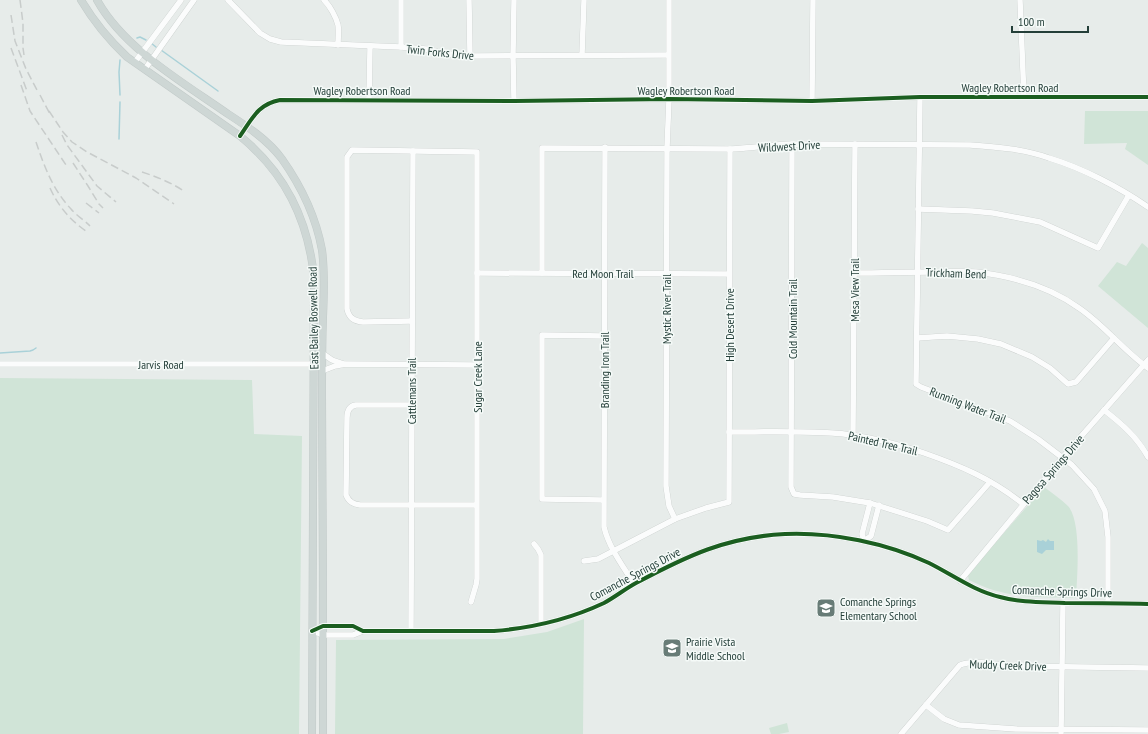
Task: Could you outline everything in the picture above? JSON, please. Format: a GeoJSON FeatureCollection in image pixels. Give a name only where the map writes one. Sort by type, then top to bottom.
{"type":"FeatureCollection","features":[{"type":"Feature","properties":{"kind":"main road","name":"East Bailey Boswell Road"},"geometry":{"type":"LineString","coordinates":[[81,0],[104,34],[119,49],[135,62],[240,136],[263,157],[282,182],[294,202],[306,233],[314,277],[312,734]]}},
{"type":"Feature","properties":{"kind":"main road","name":"East Bailey Boswell Road"},"geometry":{"type":"LineString","coordinates":[[97,0],[114,25],[141,52],[261,137],[280,157],[294,178],[309,205],[316,227],[322,250],[324,273],[322,353],[322,734]]}},
{"type":"Feature","properties":{"kind":"street"},"geometry":{"type":"LineString","coordinates":[[135,62],[181,0]]}},
{"type":"Feature","properties":{"kind":"street"},"geometry":{"type":"LineString","coordinates":[[145,68],[194,0]]}},
{"type":"Feature","properties":{"kind":"street","name":"Twin Forks Drive"},"geometry":{"type":"LineString","coordinates":[[228,0],[260,34],[280,42],[401,47],[426,49],[446,54],[470,56],[668,55]]}},
{"type":"Feature","properties":{"kind":"street"},"geometry":{"type":"LineString","coordinates":[[324,0],[328,3],[333,12],[338,26],[338,45]]}},
{"type":"Feature","properties":{"kind":"street"},"geometry":{"type":"LineString","coordinates":[[401,0],[401,47]]}},
{"type":"Feature","properties":{"kind":"street"},"geometry":{"type":"LineString","coordinates":[[470,0],[470,56]]}},
{"type":"Feature","properties":{"kind":"street"},"geometry":{"type":"LineString","coordinates":[[514,0],[514,101]]}},
{"type":"Feature","properties":{"kind":"street"},"geometry":{"type":"LineString","coordinates":[[582,55],[584,0]]}},
{"type":"Feature","properties":{"kind":"street","name":"Mystic River Trail"},"geometry":{"type":"LineString","coordinates":[[669,0],[666,274],[666,486],[669,506],[675,518]]}},
{"type":"Feature","properties":{"kind":"street"},"geometry":{"type":"LineString","coordinates":[[812,101],[813,0]]}},
{"type":"Feature","properties":{"kind":"street"},"geometry":{"type":"LineString","coordinates":[[1020,0],[1024,97]]}},
{"type":"Feature","properties":{"kind":"street"},"geometry":{"type":"LineString","coordinates":[[369,100],[370,46]]}},
{"type":"Feature","properties":{"kind":"street","name":"Wagley Robertson Road"},"geometry":{"type":"LineString","coordinates":[[240,136],[258,110],[266,104],[280,100],[514,101],[669,99],[812,101],[920,97],[1148,97]]}},
{"type":"Feature","properties":{"kind":"street","name":"Running Water Trail"},"geometry":{"type":"LineString","coordinates":[[920,97],[918,145],[916,384],[1010,421],[1038,439],[1072,465],[1094,489],[1105,511],[1108,537],[1108,603]]}},
{"type":"Feature","properties":{"kind":"street","name":"Wildwest Drive"},"geometry":{"type":"LineString","coordinates":[[542,273],[542,148],[730,149],[792,144],[990,146],[1049,157],[1097,177],[1148,207]]}},
{"type":"Feature","properties":{"kind":"street","name":"Cold Mountain Trail"},"geometry":{"type":"LineString","coordinates":[[792,144],[791,486],[794,494],[833,497],[870,503]]}},
{"type":"Feature","properties":{"kind":"street","name":"Mesa View Trail"},"geometry":{"type":"LineString","coordinates":[[854,435],[855,144]]}},
{"type":"Feature","properties":{"kind":"street","name":"Branding Iron Trail"},"geometry":{"type":"LineString","coordinates":[[604,148],[604,527],[614,550],[634,584]]}},
{"type":"Feature","properties":{"kind":"street","name":"High Desert Drive"},"geometry":{"type":"LineString","coordinates":[[675,518],[729,502],[730,149]]}},
{"type":"Feature","properties":{"kind":"street"},"geometry":{"type":"LineString","coordinates":[[412,321],[363,322],[357,321],[348,315],[347,157],[352,150],[413,151]]}},
{"type":"Feature","properties":{"kind":"street","name":"Sugar Creek Lane"},"geometry":{"type":"LineString","coordinates":[[413,151],[477,152],[476,585],[471,602]]}},
{"type":"Feature","properties":{"kind":"street","name":"Cattlemans Trail"},"geometry":{"type":"LineString","coordinates":[[411,631],[413,151]]}},
{"type":"Feature","properties":{"kind":"street"},"geometry":{"type":"LineString","coordinates":[[918,210],[986,212],[1040,222],[1098,248],[1129,195]]}},
{"type":"Feature","properties":{"kind":"street","name":"Trickham Bend"},"geometry":{"type":"LineString","coordinates":[[854,273],[975,272],[1025,283],[1042,289],[1078,307],[1146,366]]}},
{"type":"Feature","properties":{"kind":"street","name":"Red Moon Trail"},"geometry":{"type":"LineString","coordinates":[[477,273],[729,274]]}},
{"type":"Feature","properties":{"kind":"street"},"geometry":{"type":"LineString","coordinates":[[603,500],[542,499],[542,335],[604,336]]}},
{"type":"Feature","properties":{"kind":"street"},"geometry":{"type":"LineString","coordinates":[[917,338],[947,336],[978,338],[1001,344],[1032,357],[1050,368],[1068,384],[1076,382],[1114,338]]}},
{"type":"Feature","properties":{"kind":"street"},"geometry":{"type":"LineString","coordinates":[[322,353],[332,360],[346,364],[477,365]]}},
{"type":"Feature","properties":{"kind":"street","name":"Pagosa Springs Drive"},"geometry":{"type":"LineString","coordinates":[[960,581],[1062,457],[1146,366],[1148,360]]}},
{"type":"Feature","properties":{"kind":"street","name":"Jarvis Road"},"geometry":{"type":"LineString","coordinates":[[0,364],[313,364],[322,368],[346,364]]}},
{"type":"Feature","properties":{"kind":"street"},"geometry":{"type":"LineString","coordinates":[[411,405],[356,405],[349,408],[347,412],[346,495],[351,502],[360,505],[476,505]]}},
{"type":"Feature","properties":{"kind":"street"},"geometry":{"type":"LineString","coordinates":[[1104,410],[1126,428],[1143,448],[1148,457]]}},
{"type":"Feature","properties":{"kind":"street","name":"Painted Tree Trail"},"geometry":{"type":"LineString","coordinates":[[729,432],[832,433],[854,435],[890,443],[916,450],[975,473],[1009,493],[1023,504]]}},
{"type":"Feature","properties":{"kind":"street"},"geometry":{"type":"LineString","coordinates":[[879,505],[871,536],[864,541],[862,534],[870,503],[879,505],[927,521],[948,530],[990,482]]}},
{"type":"Feature","properties":{"kind":"street"},"geometry":{"type":"LineString","coordinates":[[584,560],[598,559],[675,518]]}},
{"type":"Feature","properties":{"kind":"street","name":"Comanche Springs Drive"},"geometry":{"type":"LineString","coordinates":[[312,631],[323,635],[353,635],[363,631],[494,631],[541,624],[566,618],[605,602],[634,584],[692,555],[745,538],[784,534],[840,536],[864,541],[929,563],[960,581],[984,592],[1008,599],[1024,602],[1148,604]]}},
{"type":"Feature","properties":{"kind":"street"},"geometry":{"type":"LineString","coordinates":[[534,544],[541,555],[541,624]]}},
{"type":"Feature","properties":{"kind":"street"},"geometry":{"type":"LineString","coordinates":[[1061,732],[1063,602]]}},
{"type":"Feature","properties":{"kind":"street","name":"Comanche Springs Drive"},"geometry":{"type":"LineString","coordinates":[[312,631],[323,626],[353,626],[363,631]]}},
{"type":"Feature","properties":{"kind":"street","name":"Muddy Creek Drive"},"geometry":{"type":"LineString","coordinates":[[901,734],[960,665],[964,663],[1013,666],[1148,668]]}},
{"type":"Feature","properties":{"kind":"street"},"geometry":{"type":"LineString","coordinates":[[926,705],[944,720],[959,725],[1061,732],[1148,730]]}},
{"type":"Feature","properties":{"kind":"green space"},"geometry":{"type":"Polygon","coordinates":[[[1085,111],[1148,111],[1148,165],[1125,149],[1127,143],[1084,144],[1085,111]]]}},
{"type":"Feature","properties":{"kind":"green space"},"geometry":{"type":"Polygon","coordinates":[[[1142,243],[1148,248],[1148,328],[1098,286],[1117,262],[1126,266],[1142,243]]]}},
{"type":"Feature","properties":{"kind":"green space"},"geometry":{"type":"Polygon","coordinates":[[[0,378],[252,380],[254,434],[302,436],[299,734],[0,734],[0,378]]]}},
{"type":"Feature","properties":{"kind":"green space"},"geometry":{"type":"Polygon","coordinates":[[[1044,487],[1068,506],[1075,524],[1078,550],[1076,598],[1034,597],[1009,594],[996,591],[969,580],[969,573],[1044,487]]]}},
{"type":"Feature","properties":{"kind":"green space"},"geometry":{"type":"Polygon","coordinates":[[[584,619],[583,734],[335,734],[336,640],[504,639],[547,632],[584,619]]]}},
{"type":"Feature","properties":{"kind":"green space"},"geometry":{"type":"Polygon","coordinates":[[[787,723],[789,732],[771,734],[769,728],[787,723]]]}},
{"type":"Feature","properties":{"kind":"water"},"geometry":{"type":"Polygon","coordinates":[[[1048,539],[1050,541],[1054,541],[1054,550],[1046,550],[1042,554],[1037,552],[1037,540],[1043,540],[1046,542],[1048,539]]]}},
{"type":"Feature","properties":{"kind":"waterway"},"geometry":{"type":"LineString","coordinates":[[137,38],[140,37],[146,40]]}},
{"type":"Feature","properties":{"kind":"waterway"},"geometry":{"type":"LineString","coordinates":[[151,43],[156,47]]}},
{"type":"Feature","properties":{"kind":"waterway"},"geometry":{"type":"LineString","coordinates":[[161,50],[218,91]]}},
{"type":"Feature","properties":{"kind":"waterway"},"geometry":{"type":"LineString","coordinates":[[120,60],[120,95]]}},
{"type":"Feature","properties":{"kind":"waterway"},"geometry":{"type":"LineString","coordinates":[[119,139],[120,102]]}},
{"type":"Feature","properties":{"kind":"waterway"},"geometry":{"type":"LineString","coordinates":[[0,353],[30,351],[36,348]]}},
{"type":"Feature","properties":{"kind":"railway"},"geometry":{"type":"LineString","coordinates":[[20,0],[23,23],[24,55]]}},
{"type":"Feature","properties":{"kind":"railway"},"geometry":{"type":"LineString","coordinates":[[11,15],[15,41],[26,69],[38,92]]}},
{"type":"Feature","properties":{"kind":"railway"},"geometry":{"type":"LineString","coordinates":[[11,48],[27,91]]}},
{"type":"Feature","properties":{"kind":"railway"},"geometry":{"type":"LineString","coordinates":[[21,85],[30,111],[68,168]]}},
{"type":"Feature","properties":{"kind":"railway"},"geometry":{"type":"LineString","coordinates":[[40,95],[51,116]]}},
{"type":"Feature","properties":{"kind":"railway"},"geometry":{"type":"LineString","coordinates":[[49,111],[63,132],[72,142],[87,152],[136,178],[174,204]]}},
{"type":"Feature","properties":{"kind":"railway"},"geometry":{"type":"LineString","coordinates":[[62,135],[67,145],[97,186],[116,202]]}},
{"type":"Feature","properties":{"kind":"railway"},"geometry":{"type":"LineString","coordinates":[[36,142],[46,169],[59,194],[73,211],[90,226]]}},
{"type":"Feature","properties":{"kind":"railway"},"geometry":{"type":"LineString","coordinates":[[73,163],[103,208]]}},
{"type":"Feature","properties":{"kind":"railway"},"geometry":{"type":"LineString","coordinates":[[142,172],[163,180],[184,191]]}},
{"type":"Feature","properties":{"kind":"railway"},"geometry":{"type":"LineString","coordinates":[[50,188],[65,212],[86,231]]}},
{"type":"Feature","properties":{"kind":"railway"},"geometry":{"type":"LineString","coordinates":[[86,203],[99,213]]}},
{"type":"Feature","properties":{"kind":"cycle path"},"geometry":{"type":"LineString","coordinates":[[240,136],[256,113],[266,105],[280,100],[514,101],[669,99],[812,101],[920,97],[1148,97]]}},
{"type":"Feature","properties":{"kind":"cycle path"},"geometry":{"type":"LineString","coordinates":[[312,631],[323,626],[353,626],[363,631],[494,631],[537,625],[591,609],[604,603],[632,585],[690,556],[744,539],[785,534],[840,537],[859,540],[895,550],[929,563],[981,591],[1008,599],[1065,603],[1148,604]]}},
{"type":"Feature","properties":{"kind":"place","name":"Comanche Springs Elementary School"},"geometry":{"type":"Point","coordinates":[826,608]}},
{"type":"Feature","properties":{"kind":"place","name":"Prairie Vista Middle School"},"geometry":{"type":"Point","coordinates":[672,648]}}]}
